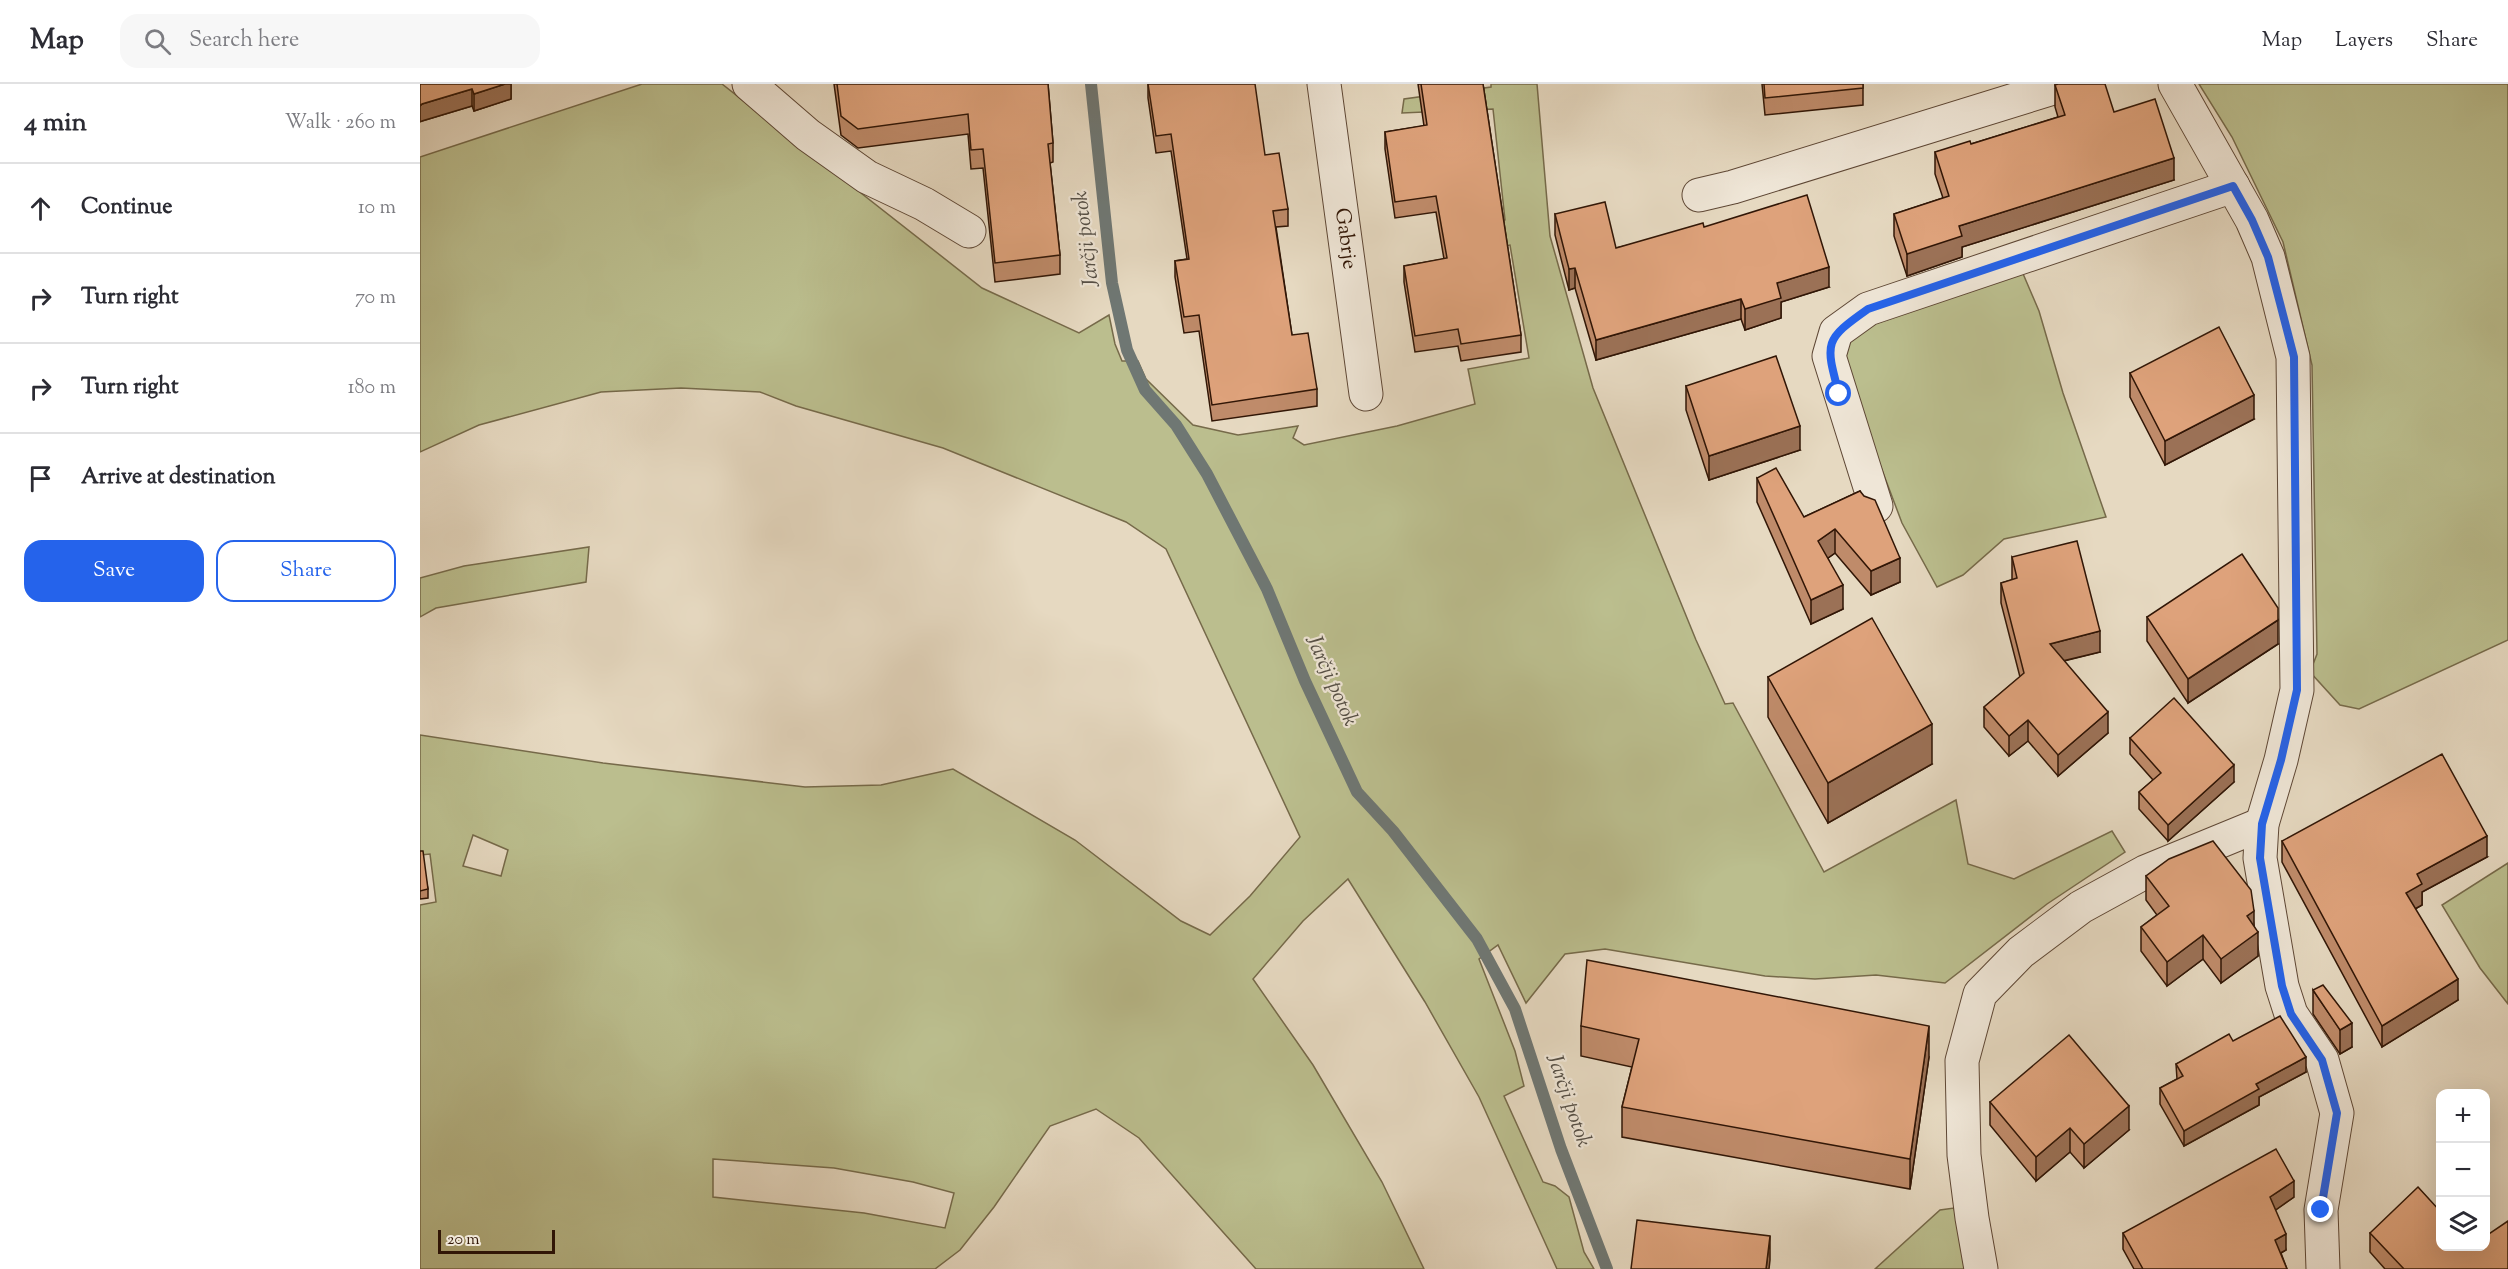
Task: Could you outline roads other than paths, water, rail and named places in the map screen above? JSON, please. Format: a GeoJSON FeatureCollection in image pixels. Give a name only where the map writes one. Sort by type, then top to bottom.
{"type":"FeatureCollection","features":[{"type":"Feature","properties":{"kind":"street"},"geometry":{"type":"LineString","coordinates":[[749,84],[808,135],[867,177],[924,204],[969,231]]}},
{"type":"Feature","properties":{"kind":"street","name":"Gabrje"},"geometry":{"type":"LineString","coordinates":[[1324,84],[1366,394]]}},
{"type":"Feature","properties":{"kind":"street"},"geometry":{"type":"LineString","coordinates":[[1699,195],[1744,184],[2066,84]]}},
{"type":"Feature","properties":{"kind":"street"},"geometry":{"type":"LineString","coordinates":[[2175,84],[2252,220],[2268,257],[2294,357],[2297,690],[2281,760],[2262,824],[2263,879],[2282,986],[2291,1014],[2322,1060],[2337,1113],[2321,1210],[2323,1269]]}},
{"type":"Feature","properties":{"kind":"street"},"geometry":{"type":"LineString","coordinates":[[1876,506],[1829,356],[1836,332],[1868,309],[2233,186]]}},
{"type":"Feature","properties":{"kind":"street"},"geometry":{"type":"LineString","coordinates":[[1981,1269],[1964,1155],[1962,1061],[1980,994],[2020,952],[2081,907],[2145,872],[2262,824]]}},
{"type":"Feature","properties":{"kind":"waterway","name":"Jarčji potok"},"geometry":{"type":"LineString","coordinates":[[1091,84],[1112,283],[1127,350],[1145,390],[1176,425],[1207,474],[1267,589],[1305,681],[1357,792],[1393,831],[1477,939],[1515,1009],[1561,1149],[1607,1269]]}}]}
